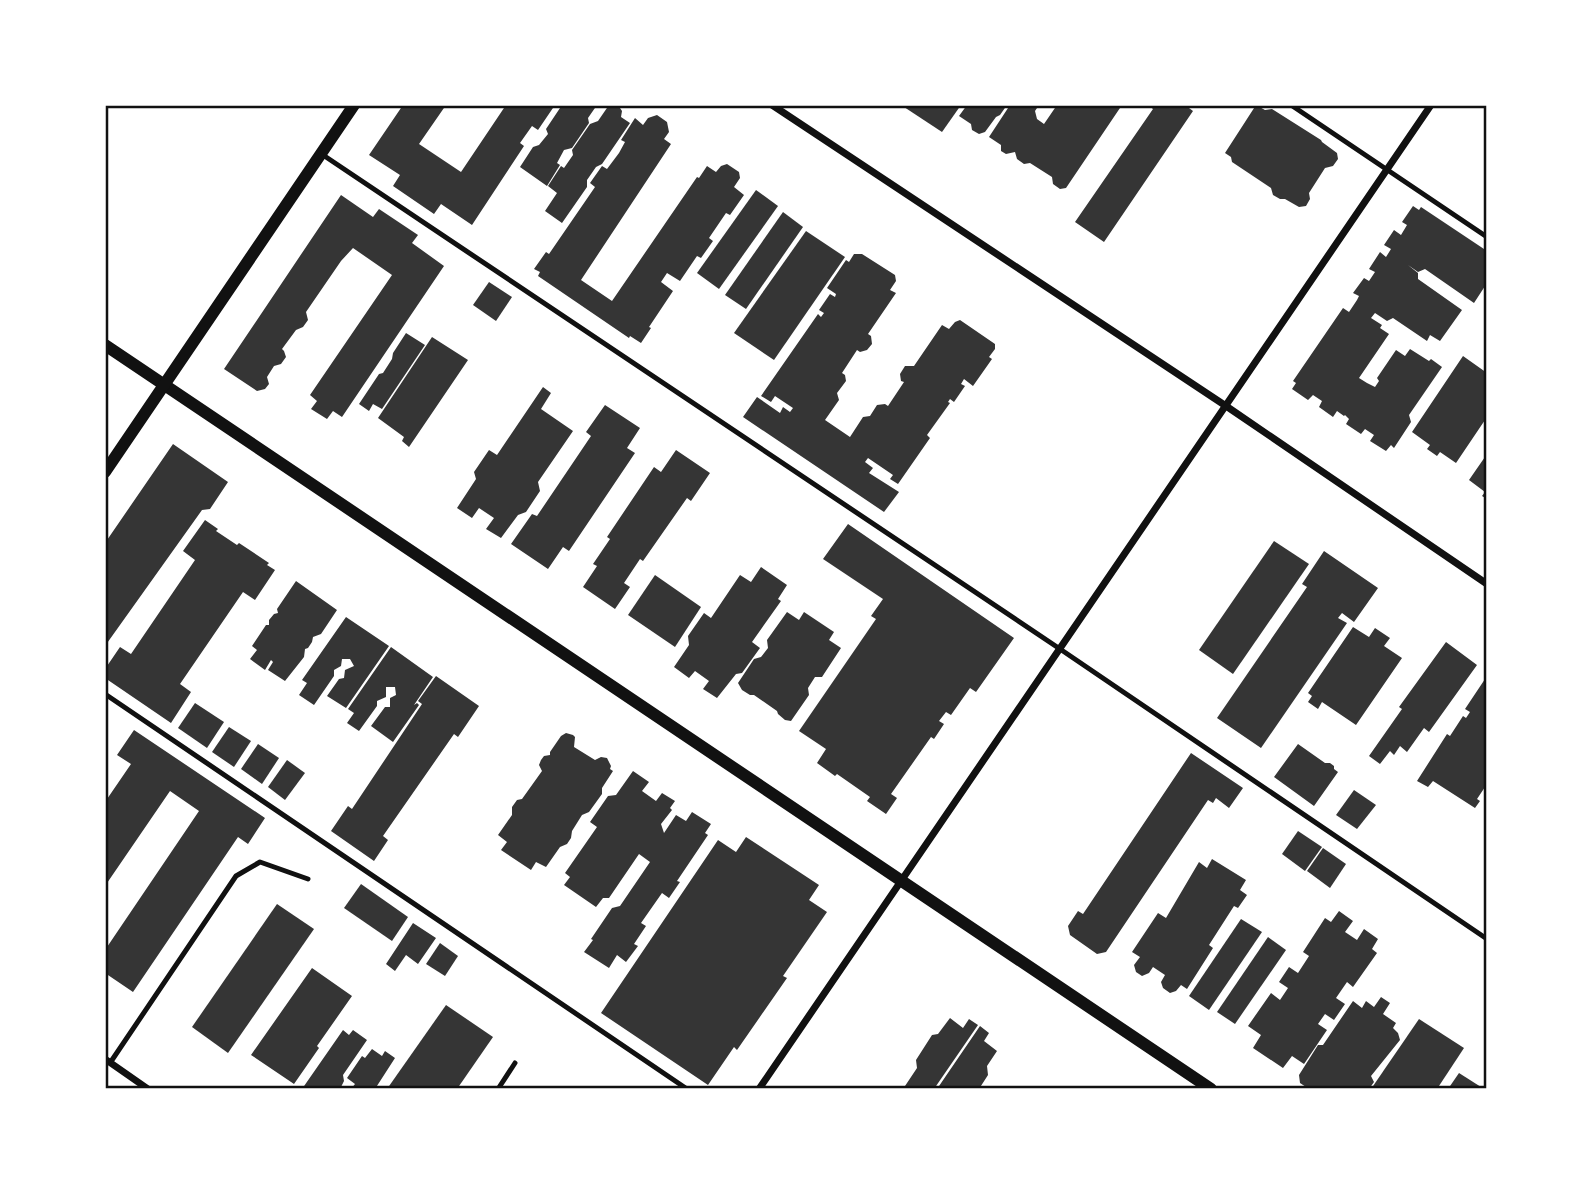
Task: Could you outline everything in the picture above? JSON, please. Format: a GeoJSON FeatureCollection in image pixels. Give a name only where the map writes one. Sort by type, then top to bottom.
{"type":"FeatureCollection","features":[{"type":"Feature","properties":{"kind":"street"},"geometry":{"type":"LineString","coordinates":[[105,472],[354,105]]}},
{"type":"Feature","properties":{"kind":"street"},"geometry":{"type":"LineString","coordinates":[[772,105],[1226,406],[1487,584]]}},
{"type":"Feature","properties":{"kind":"street"},"geometry":{"type":"LineString","coordinates":[[759,1089],[1431,105]]}},
{"type":"Feature","properties":{"kind":"street"},"geometry":{"type":"LineString","coordinates":[[105,345],[1211,1089]]}},
{"type":"Feature","properties":{"kind":"street"},"geometry":{"type":"LineString","coordinates":[[107,1061],[148,1089]]}},
{"type":"Feature","properties":{"kind":"lane"},"geometry":{"type":"LineString","coordinates":[[1291,105],[1487,237]]}},
{"type":"Feature","properties":{"kind":"lane"},"geometry":{"type":"LineString","coordinates":[[321,154],[1487,939]]}},
{"type":"Feature","properties":{"kind":"lane"},"geometry":{"type":"LineString","coordinates":[[105,694],[687,1089]]}},
{"type":"Feature","properties":{"kind":"lane"},"geometry":{"type":"LineString","coordinates":[[107,1061],[236,876],[260,862],[308,879]]}},
{"type":"Feature","properties":{"kind":"lane"},"geometry":{"type":"LineString","coordinates":[[498,1089],[515,1063]]}},
{"type":"Feature","properties":{"kind":"building"},"geometry":{"type":"Polygon","coordinates":[[[403,105],[446,105],[419,144],[461,172],[506,105],[555,105],[538,130],[532,126],[520,143],[524,146],[472,225],[441,204],[434,214],[393,186],[400,175],[369,155],[403,105]]]}},
{"type":"Feature","properties":{"kind":"building"},"geometry":{"type":"Polygon","coordinates":[[[562,105],[597,105],[588,118],[589,123],[572,148],[564,150],[557,163],[560,165],[547,186],[520,167],[533,147],[539,145],[548,134],[546,129],[562,105]]]}},
{"type":"Feature","properties":{"kind":"building"},"geometry":{"type":"Polygon","coordinates":[[[609,105],[620,108],[621,117],[630,123],[602,164],[596,167],[587,180],[587,187],[562,223],[545,211],[557,193],[548,186],[561,166],[564,168],[573,155],[572,150],[590,124],[598,121],[609,105]]]}},
{"type":"Feature","properties":{"kind":"building"},"geometry":{"type":"Polygon","coordinates":[[[901,105],[961,105],[942,132],[901,105]]]}},
{"type":"Feature","properties":{"kind":"building"},"geometry":{"type":"Polygon","coordinates":[[[967,105],[1007,105],[985,132],[979,134],[959,116],[967,105]]]}},
{"type":"Feature","properties":{"kind":"building"},"geometry":{"type":"Polygon","coordinates":[[[1010,105],[1039,105],[1035,111],[1037,119],[1044,124],[1057,105],[1122,105],[1066,188],[1060,189],[1053,184],[1052,177],[1030,163],[1024,164],[1017,159],[1015,152],[1006,154],[1001,151],[1001,145],[989,137],[1010,105]]]}},
{"type":"Feature","properties":{"kind":"building"},"geometry":{"type":"Polygon","coordinates":[[[1148,105],[1185,105],[1193,111],[1104,242],[1075,222],[1153,109],[1148,105]]]}},
{"type":"Feature","properties":{"kind":"building"},"geometry":{"type":"Polygon","coordinates":[[[1256,105],[1265,110],[1272,109],[1337,153],[1338,159],[1333,166],[1325,168],[1309,193],[1310,199],[1306,206],[1299,207],[1273,195],[1271,188],[1232,162],[1231,157],[1225,153],[1256,105]]]}},
{"type":"Feature","properties":{"kind":"building"},"geometry":{"type":"Polygon","coordinates":[[[657,115],[667,122],[669,132],[664,139],[671,144],[581,280],[612,301],[707,166],[716,172],[727,164],[739,172],[740,178],[734,187],[744,195],[730,215],[726,213],[709,238],[713,241],[701,258],[697,256],[680,281],[667,273],[661,282],[673,291],[641,343],[630,336],[629,338],[538,276],[540,272],[534,269],[546,252],[549,254],[595,187],[590,183],[602,166],[607,169],[619,153],[625,142],[621,140],[635,118],[643,125],[648,118],[657,115]]]}},
{"type":"Feature","properties":{"kind":"building"},"geometry":{"type":"Polygon","coordinates":[[[756,190],[778,206],[719,289],[697,273],[756,190]]]}},
{"type":"Feature","properties":{"kind":"building"},"geometry":{"type":"Polygon","coordinates":[[[341,195],[373,217],[379,209],[418,235],[412,243],[444,266],[342,417],[333,411],[327,419],[311,409],[317,401],[310,395],[392,275],[353,248],[306,312],[308,320],[303,327],[296,330],[282,349],[286,357],[281,364],[274,366],[267,377],[269,384],[265,389],[257,391],[224,369],[341,195]]]}},
{"type":"Feature","properties":{"kind":"building"},"geometry":{"type":"Polygon","coordinates":[[[1413,206],[1419,210],[1421,207],[1487,251],[1487,283],[1474,303],[1425,269],[1418,272],[1408,265],[1418,273],[1418,279],[1462,310],[1440,341],[1430,335],[1427,341],[1393,318],[1387,321],[1375,313],[1371,318],[1389,334],[1359,378],[1375,387],[1379,381],[1377,378],[1396,350],[1405,356],[1410,349],[1442,367],[1409,415],[1411,422],[1394,448],[1391,445],[1386,451],[1370,441],[1374,435],[1365,429],[1361,434],[1346,424],[1349,419],[1345,415],[1337,411],[1333,417],[1319,407],[1322,401],[1313,395],[1308,400],[1292,389],[1296,383],[1293,381],[1343,308],[1349,312],[1357,300],[1359,296],[1353,293],[1364,278],[1369,281],[1375,272],[1369,269],[1380,252],[1386,257],[1391,249],[1384,245],[1394,230],[1401,235],[1407,225],[1402,222],[1413,206]]]}},
{"type":"Feature","properties":{"kind":"building"},"geometry":{"type":"Polygon","coordinates":[[[783,212],[803,227],[746,309],[725,295],[783,212]]]}},
{"type":"Feature","properties":{"kind":"building"},"geometry":{"type":"Polygon","coordinates":[[[806,231],[845,257],[774,360],[734,333],[806,231]]]}},
{"type":"Feature","properties":{"kind":"building"},"geometry":{"type":"Polygon","coordinates":[[[854,254],[862,254],[895,275],[896,281],[890,290],[896,293],[868,334],[872,344],[867,350],[857,350],[842,373],[846,381],[837,393],[839,400],[825,420],[850,437],[863,417],[870,416],[877,405],[888,406],[904,382],[901,381],[900,374],[905,366],[914,366],[942,325],[949,329],[960,320],[995,344],[989,357],[992,359],[973,386],[964,379],[961,384],[965,386],[954,402],[950,399],[950,403],[927,435],[930,438],[898,484],[890,479],[893,475],[868,458],[865,462],[873,468],[869,473],[899,492],[884,512],[743,417],[757,397],[780,413],[783,407],[790,412],[793,408],[775,396],[771,402],[761,396],[818,314],[821,317],[824,313],[819,310],[830,294],[835,297],[836,294],[827,288],[846,260],[849,262],[854,254]]]}},
{"type":"Feature","properties":{"kind":"building"},"geometry":{"type":"Polygon","coordinates":[[[489,282],[512,297],[496,321],[473,305],[489,282]]]}},
{"type":"Feature","properties":{"kind":"building"},"geometry":{"type":"Polygon","coordinates":[[[406,333],[425,345],[382,409],[373,404],[369,411],[359,404],[379,374],[383,373],[406,333]]]}},
{"type":"Feature","properties":{"kind":"building"},"geometry":{"type":"Polygon","coordinates":[[[432,337],[468,360],[409,447],[402,441],[404,437],[378,418],[432,337]]]}},
{"type":"Feature","properties":{"kind":"building"},"geometry":{"type":"Polygon","coordinates":[[[1463,356],[1487,373],[1487,417],[1456,463],[1440,452],[1437,456],[1427,449],[1430,445],[1412,432],[1463,356]]]}},
{"type":"Feature","properties":{"kind":"building"},"geometry":{"type":"Polygon","coordinates":[[[543,387],[551,393],[541,409],[573,431],[538,482],[540,491],[526,512],[518,515],[501,538],[486,529],[494,518],[479,508],[472,518],[457,508],[476,479],[474,472],[489,450],[497,455],[543,387]]]}},
{"type":"Feature","properties":{"kind":"building"},"geometry":{"type":"Polygon","coordinates":[[[605,405],[640,428],[627,448],[635,453],[569,551],[563,547],[548,569],[511,544],[532,514],[537,516],[591,436],[586,432],[605,405]]]}},
{"type":"Feature","properties":{"kind":"building"},"geometry":{"type":"Polygon","coordinates":[[[173,444],[228,482],[210,509],[202,510],[105,646],[105,543],[173,444]]]}},
{"type":"Feature","properties":{"kind":"building"},"geometry":{"type":"Polygon","coordinates":[[[676,450],[710,473],[691,501],[687,498],[643,561],[640,559],[624,583],[630,587],[615,609],[583,587],[597,566],[593,564],[610,539],[607,537],[654,467],[661,472],[676,450]]]}},
{"type":"Feature","properties":{"kind":"building"},"geometry":{"type":"Polygon","coordinates":[[[1487,454],[1487,499],[1482,496],[1485,492],[1469,480],[1487,454]]]}},
{"type":"Feature","properties":{"kind":"building"},"geometry":{"type":"Polygon","coordinates":[[[205,520],[218,529],[216,531],[237,545],[239,543],[275,570],[255,600],[243,592],[180,684],[191,692],[171,723],[105,678],[105,669],[120,647],[131,654],[195,560],[183,551],[205,520]]]}},
{"type":"Feature","properties":{"kind":"building"},"geometry":{"type":"Polygon","coordinates":[[[848,524],[1014,638],[976,692],[970,688],[951,715],[946,712],[939,721],[944,724],[934,739],[931,737],[891,794],[897,798],[886,814],[867,801],[870,797],[817,763],[826,749],[799,731],[876,619],[871,616],[883,599],[823,559],[848,524]]]}},
{"type":"Feature","properties":{"kind":"building"},"geometry":{"type":"Polygon","coordinates":[[[1274,541],[1309,564],[1233,674],[1199,650],[1274,541]]]}},
{"type":"Feature","properties":{"kind":"building"},"geometry":{"type":"Polygon","coordinates":[[[1324,551],[1378,588],[1354,622],[1342,613],[1338,618],[1347,623],[1261,748],[1217,718],[1307,587],[1302,584],[1324,551]]]}},
{"type":"Feature","properties":{"kind":"building"},"geometry":{"type":"Polygon","coordinates":[[[761,567],[787,585],[778,599],[781,601],[752,642],[760,648],[742,673],[736,674],[717,698],[703,689],[709,681],[695,671],[689,678],[674,667],[689,645],[688,636],[704,613],[711,618],[740,575],[751,582],[761,567]]]}},
{"type":"Feature","properties":{"kind":"building"},"geometry":{"type":"Polygon","coordinates":[[[655,575],[701,607],[675,647],[628,615],[655,575]]]}},
{"type":"Feature","properties":{"kind":"building"},"geometry":{"type":"Polygon","coordinates":[[[296,581],[337,610],[321,634],[313,637],[305,649],[304,657],[285,681],[268,670],[273,662],[271,660],[265,670],[250,659],[257,650],[252,646],[266,625],[269,625],[269,620],[278,613],[277,609],[296,581]]]}},
{"type":"Feature","properties":{"kind":"building"},"geometry":{"type":"Polygon","coordinates":[[[787,612],[799,620],[804,612],[834,632],[829,640],[841,648],[822,677],[815,677],[808,688],[809,695],[791,721],[785,720],[777,711],[742,690],[738,683],[754,659],[761,657],[768,648],[767,640],[787,612]]]}},
{"type":"Feature","properties":{"kind":"building"},"geometry":{"type":"Polygon","coordinates":[[[346,617],[389,646],[346,708],[327,696],[339,679],[344,678],[345,670],[354,666],[350,659],[342,659],[341,666],[334,670],[334,676],[314,705],[299,695],[307,683],[302,680],[346,617]]]}},
{"type":"Feature","properties":{"kind":"building"},"geometry":{"type":"Polygon","coordinates":[[[1353,627],[1369,637],[1375,628],[1390,638],[1384,646],[1402,658],[1356,725],[1322,702],[1318,709],[1308,702],[1312,696],[1308,693],[1353,627]]]}},
{"type":"Feature","properties":{"kind":"building"},"geometry":{"type":"Polygon","coordinates":[[[1446,642],[1477,665],[1429,732],[1424,728],[1407,752],[1400,746],[1394,755],[1390,751],[1380,764],[1369,756],[1402,709],[1399,707],[1446,642]]]}},
{"type":"Feature","properties":{"kind":"building"},"geometry":{"type":"Polygon","coordinates":[[[391,647],[433,677],[414,705],[419,705],[393,742],[371,726],[385,707],[390,707],[390,698],[396,695],[395,687],[386,687],[386,697],[377,701],[377,706],[359,731],[347,723],[354,713],[348,709],[391,647]]]}},
{"type":"Feature","properties":{"kind":"building"},"geometry":{"type":"Polygon","coordinates":[[[436,676],[479,706],[458,737],[454,734],[383,836],[388,840],[374,861],[331,831],[348,806],[352,809],[422,704],[418,701],[436,676]]]}},
{"type":"Feature","properties":{"kind":"building"},"geometry":{"type":"Polygon","coordinates":[[[1487,676],[1487,784],[1477,799],[1480,801],[1475,808],[1433,781],[1428,787],[1417,781],[1447,734],[1450,736],[1463,716],[1466,718],[1470,712],[1465,709],[1487,676]]]}},
{"type":"Feature","properties":{"kind":"building"},"geometry":{"type":"Polygon","coordinates":[[[195,703],[224,722],[207,748],[178,728],[195,703]]]}},
{"type":"Feature","properties":{"kind":"building"},"geometry":{"type":"Polygon","coordinates":[[[229,727],[251,741],[234,767],[212,752],[229,727]]]}},
{"type":"Feature","properties":{"kind":"building"},"geometry":{"type":"Polygon","coordinates":[[[134,730],[265,818],[248,844],[238,837],[133,992],[105,973],[105,950],[199,811],[170,791],[105,886],[105,802],[131,764],[117,755],[134,730]]]}},
{"type":"Feature","properties":{"kind":"building"},"geometry":{"type":"Polygon","coordinates":[[[566,733],[575,737],[574,747],[595,760],[607,758],[613,771],[602,788],[602,794],[589,812],[582,815],[567,844],[560,847],[546,867],[536,862],[531,870],[501,850],[507,842],[498,835],[512,815],[512,807],[517,800],[522,799],[542,771],[539,765],[541,760],[550,755],[561,736],[566,733]]]}},
{"type":"Feature","properties":{"kind":"building"},"geometry":{"type":"Polygon","coordinates":[[[258,744],[279,758],[262,784],[241,769],[258,744]]]}},
{"type":"Feature","properties":{"kind":"building"},"geometry":{"type":"Polygon","coordinates":[[[1298,744],[1325,763],[1330,763],[1338,772],[1314,806],[1274,777],[1298,744]]]}},
{"type":"Feature","properties":{"kind":"building"},"geometry":{"type":"Polygon","coordinates":[[[1191,753],[1243,788],[1229,808],[1216,798],[1213,803],[1208,800],[1106,952],[1097,954],[1070,935],[1068,926],[1078,911],[1083,914],[1191,753]]]}},
{"type":"Feature","properties":{"kind":"building"},"geometry":{"type":"Polygon","coordinates":[[[287,760],[305,773],[285,800],[268,787],[287,760]]]}},
{"type":"Feature","properties":{"kind":"building"},"geometry":{"type":"Polygon","coordinates":[[[633,771],[649,782],[642,791],[656,801],[662,793],[675,801],[670,808],[672,810],[661,824],[664,833],[676,815],[686,821],[692,812],[711,824],[705,833],[708,835],[677,881],[680,882],[669,898],[662,893],[641,923],[646,926],[634,944],[638,946],[626,962],[617,955],[609,968],[584,952],[612,908],[620,906],[650,862],[639,854],[609,898],[603,898],[596,907],[564,885],[570,877],[565,873],[597,827],[590,822],[608,796],[616,795],[633,771]]]}},
{"type":"Feature","properties":{"kind":"building"},"geometry":{"type":"Polygon","coordinates":[[[1354,790],[1376,805],[1357,829],[1336,815],[1354,790]]]}},
{"type":"Feature","properties":{"kind":"building"},"geometry":{"type":"Polygon","coordinates":[[[1298,831],[1322,847],[1305,871],[1282,854],[1298,831]]]}},
{"type":"Feature","properties":{"kind":"building"},"geometry":{"type":"Polygon","coordinates":[[[746,837],[819,885],[809,900],[827,912],[783,976],[787,978],[737,1050],[734,1047],[708,1085],[601,1013],[718,840],[736,852],[746,837]]]}},
{"type":"Feature","properties":{"kind":"building"},"geometry":{"type":"Polygon","coordinates":[[[1323,848],[1346,864],[1330,888],[1307,871],[1323,848]]]}},
{"type":"Feature","properties":{"kind":"building"},"geometry":{"type":"Polygon","coordinates":[[[1212,859],[1246,880],[1240,890],[1247,895],[1238,908],[1234,906],[1209,945],[1213,948],[1187,989],[1181,985],[1170,993],[1163,988],[1161,982],[1165,975],[1153,967],[1149,973],[1142,976],[1136,972],[1134,965],[1140,957],[1132,952],[1158,913],[1166,918],[1199,862],[1207,868],[1212,859]]]}},
{"type":"Feature","properties":{"kind":"building"},"geometry":{"type":"Polygon","coordinates":[[[361,884],[408,917],[392,941],[344,908],[361,884]]]}},
{"type":"Feature","properties":{"kind":"building"},"geometry":{"type":"Polygon","coordinates":[[[277,904],[314,929],[228,1053],[192,1027],[277,904]]]}},
{"type":"Feature","properties":{"kind":"building"},"geometry":{"type":"Polygon","coordinates":[[[1339,911],[1353,921],[1345,932],[1357,940],[1364,929],[1378,939],[1372,949],[1377,953],[1353,987],[1347,982],[1336,998],[1345,1004],[1334,1020],[1325,1014],[1318,1024],[1327,1030],[1304,1064],[1292,1056],[1283,1068],[1253,1048],[1261,1035],[1248,1026],[1271,993],[1280,1000],[1288,988],[1279,982],[1289,967],[1298,973],[1309,956],[1303,952],[1325,918],[1331,922],[1339,911]]]}},
{"type":"Feature","properties":{"kind":"building"},"geometry":{"type":"Polygon","coordinates":[[[1241,919],[1262,932],[1209,1010],[1189,996],[1241,919]]]}},
{"type":"Feature","properties":{"kind":"building"},"geometry":{"type":"Polygon","coordinates":[[[413,923],[436,938],[418,964],[406,955],[395,971],[386,964],[413,923]]]}},
{"type":"Feature","properties":{"kind":"building"},"geometry":{"type":"Polygon","coordinates":[[[1268,937],[1286,950],[1235,1024],[1217,1012],[1268,937]]]}},
{"type":"Feature","properties":{"kind":"building"},"geometry":{"type":"Polygon","coordinates":[[[440,943],[458,956],[445,976],[426,964],[440,943]]]}},
{"type":"Feature","properties":{"kind":"building"},"geometry":{"type":"Polygon","coordinates":[[[312,968],[352,996],[294,1084],[251,1055],[312,968]]]}},
{"type":"Feature","properties":{"kind":"building"},"geometry":{"type":"Polygon","coordinates":[[[1381,997],[1390,1003],[1383,1014],[1396,1023],[1393,1028],[1400,1040],[1371,1076],[1374,1082],[1369,1089],[1317,1089],[1300,1083],[1299,1075],[1318,1045],[1323,1045],[1353,1001],[1362,1008],[1366,1001],[1374,1007],[1381,997]]]}},
{"type":"Feature","properties":{"kind":"building"},"geometry":{"type":"Polygon","coordinates":[[[446,1005],[493,1037],[457,1089],[387,1089],[446,1005]]]}},
{"type":"Feature","properties":{"kind":"building"},"geometry":{"type":"Polygon","coordinates":[[[950,1018],[963,1028],[969,1019],[978,1025],[934,1089],[903,1089],[917,1068],[916,1060],[932,1035],[938,1034],[950,1018]]]}},
{"type":"Feature","properties":{"kind":"building"},"geometry":{"type":"Polygon","coordinates":[[[1419,1019],[1464,1048],[1437,1089],[1371,1089],[1419,1019]]]}},
{"type":"Feature","properties":{"kind":"building"},"geometry":{"type":"Polygon","coordinates":[[[980,1026],[989,1033],[984,1041],[997,1051],[987,1066],[988,1075],[979,1089],[937,1089],[980,1026]]]}},
{"type":"Feature","properties":{"kind":"building"},"geometry":{"type":"Polygon","coordinates":[[[343,1030],[349,1035],[353,1030],[367,1040],[343,1075],[341,1087],[302,1089],[343,1030]]]}},
{"type":"Feature","properties":{"kind":"building"},"geometry":{"type":"Polygon","coordinates":[[[372,1049],[382,1056],[385,1051],[395,1058],[375,1089],[351,1089],[355,1084],[347,1078],[362,1056],[365,1058],[372,1049]]]}},
{"type":"Feature","properties":{"kind":"building"},"geometry":{"type":"Polygon","coordinates":[[[1459,1073],[1481,1087],[1448,1089],[1459,1073]]]}}]}
